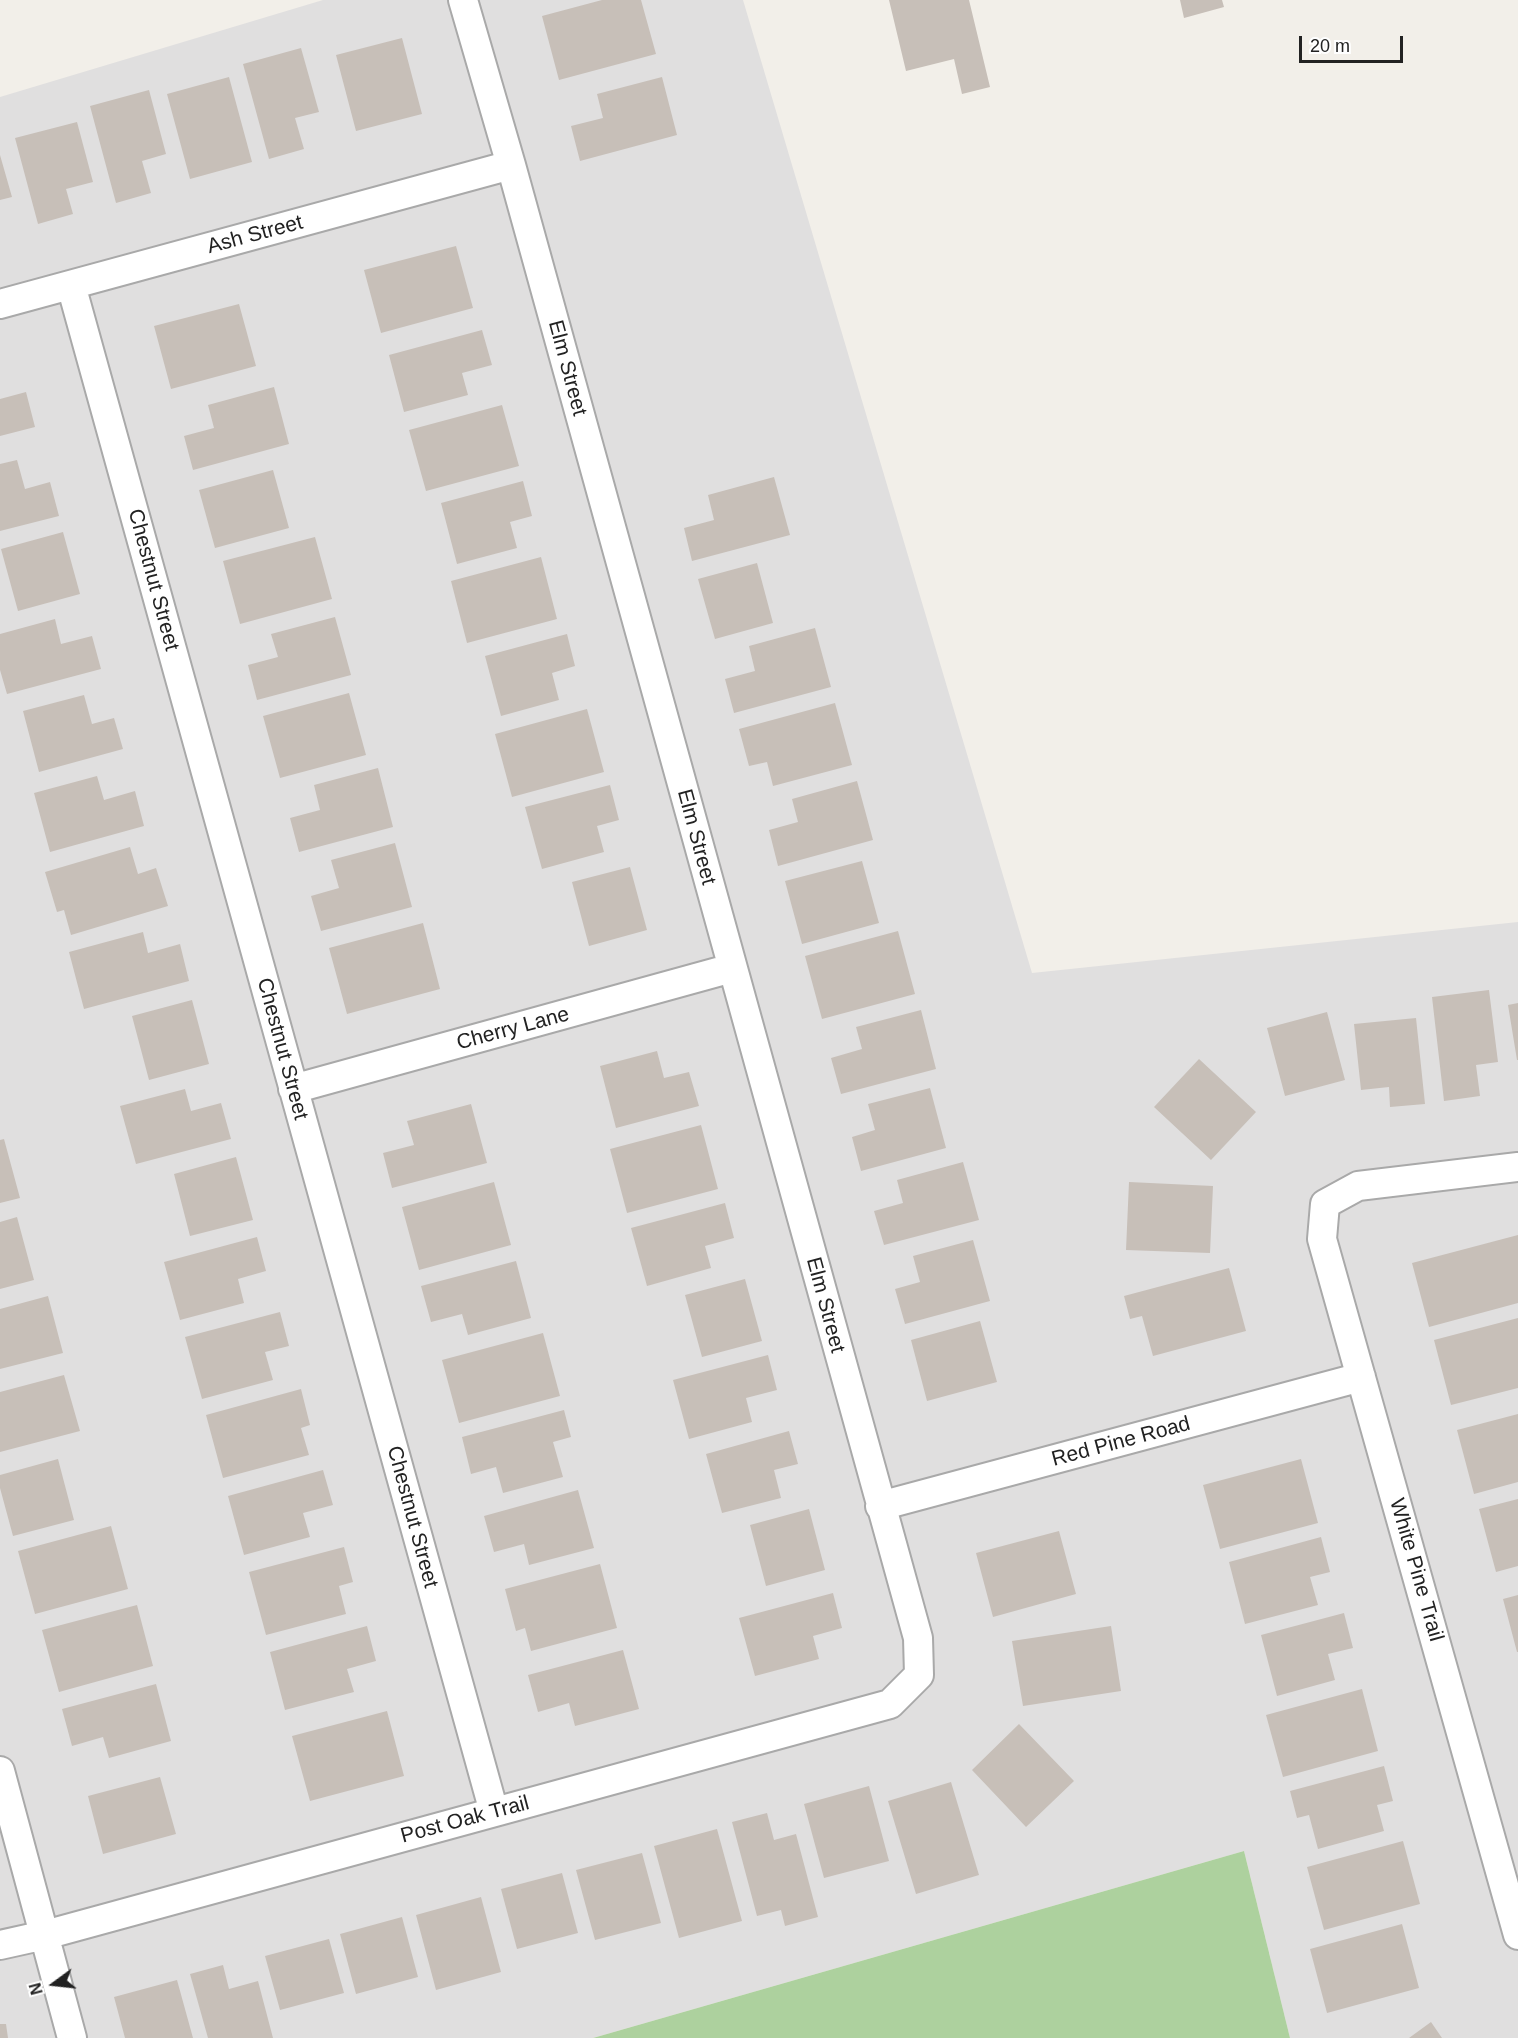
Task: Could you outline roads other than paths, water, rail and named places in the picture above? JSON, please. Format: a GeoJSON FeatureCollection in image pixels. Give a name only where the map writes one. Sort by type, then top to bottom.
{"type":"FeatureCollection","features":[{"type":"Feature","properties":{"kind":"street","name":"Elm Street"},"geometry":{"type":"LineString","coordinates":[[463,0],[511,165],[918,1638],[919,1676]]}},
{"type":"Feature","properties":{"kind":"street","name":"Ash Street"},"geometry":{"type":"LineString","coordinates":[[0,304],[511,165]]}},
{"type":"Feature","properties":{"kind":"street","name":"Chestnut Street"},"geometry":{"type":"LineString","coordinates":[[71,285],[494,1812]]}},
{"type":"Feature","properties":{"kind":"street","name":"Cherry Lane"},"geometry":{"type":"LineString","coordinates":[[293,1089],[732,968]]}},
{"type":"Feature","properties":{"kind":"street","name":"White Pine Trail"},"geometry":{"type":"LineString","coordinates":[[1518,1167],[1358,1186],[1325,1204],[1323,1239],[1518,1935]]}},
{"type":"Feature","properties":{"kind":"street","name":"Red Pine Road"},"geometry":{"type":"LineString","coordinates":[[880,1506],[1361,1377]]}},
{"type":"Feature","properties":{"kind":"street","name":"Post Oak Trail"},"geometry":{"type":"LineString","coordinates":[[0,1945],[45,1935],[890,1704],[919,1676]]}},
{"type":"Feature","properties":{"kind":"street"},"geometry":{"type":"LineString","coordinates":[[0,1771],[72,2038]]}}]}
